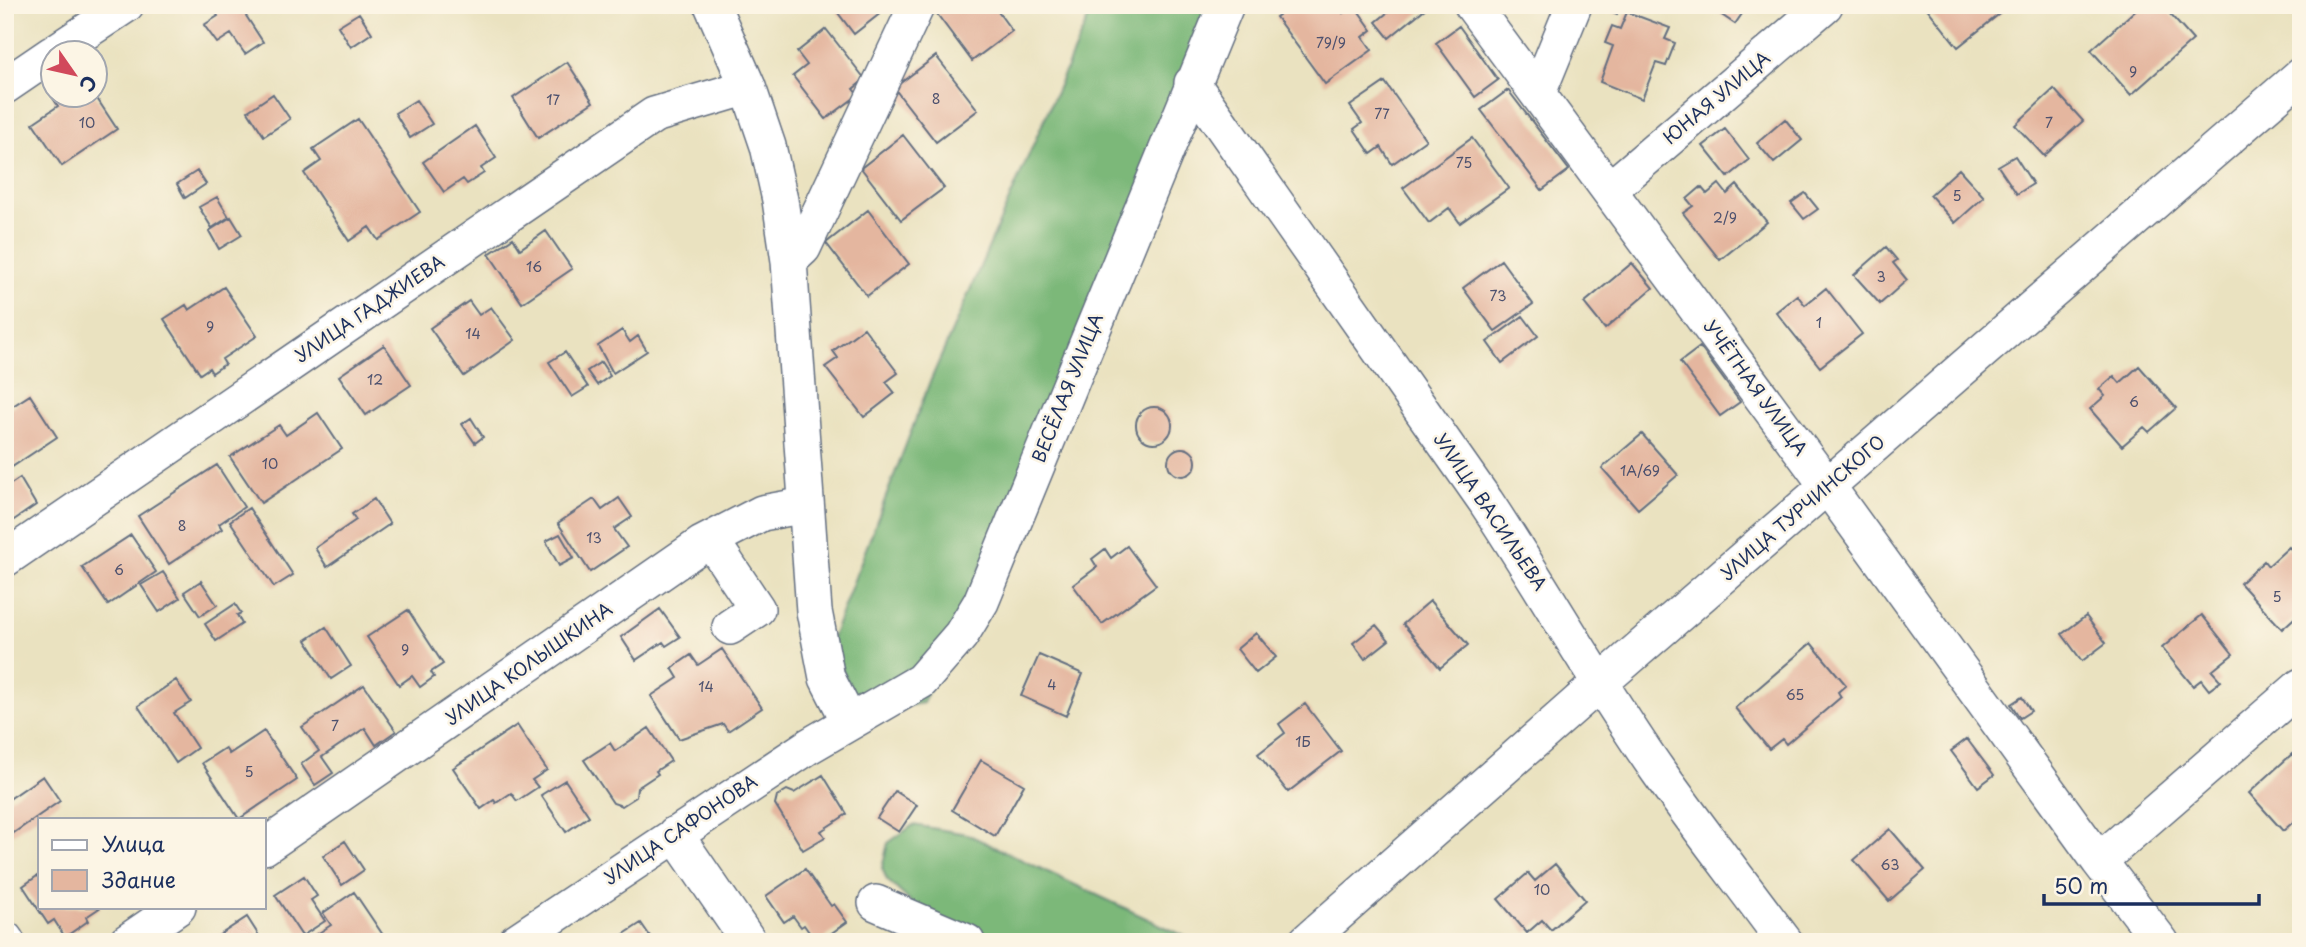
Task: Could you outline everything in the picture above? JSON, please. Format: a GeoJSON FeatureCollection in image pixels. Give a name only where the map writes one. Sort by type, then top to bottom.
{"type":"FeatureCollection","features":[{"type":"Feature","properties":{"kind":"street"},"geometry":{"type":"LineString","coordinates":[[76,38],[126,5]]}},
{"type":"Feature","properties":{"kind":"street"},"geometry":{"type":"LineString","coordinates":[[712,5],[748,87],[768,146],[780,200],[789,261],[814,611],[827,678],[849,721]]}},
{"type":"Feature","properties":{"kind":"street"},"geometry":{"type":"LineString","coordinates":[[789,261],[803,248],[917,5]]}},
{"type":"Feature","properties":{"kind":"street","name":"ВЕСЁЛАЯ УЛИЦА"},"geometry":{"type":"LineString","coordinates":[[849,721],[921,681],[961,635],[981,602],[1226,5]]}},
{"type":"Feature","properties":{"kind":"street","name":"УЧЁТНАЯ УЛИЦА"},"geometry":{"type":"LineString","coordinates":[[1472,5],[2161,942]]}},
{"type":"Feature","properties":{"kind":"street"},"geometry":{"type":"LineString","coordinates":[[1538,93],[1574,5]]}},
{"type":"Feature","properties":{"kind":"street","name":"ЮНАЯ УЛИЦА"},"geometry":{"type":"LineString","coordinates":[[1609,190],[1825,5]]}},
{"type":"Feature","properties":{"kind":"street"},"geometry":{"type":"LineString","coordinates":[[5,86],[38,64]]}},
{"type":"Feature","properties":{"kind":"street","name":"УЛИЦА ТУРЧИНСКОГО"},"geometry":{"type":"LineString","coordinates":[[1306,942],[1600,683],[2301,75]]}},
{"type":"Feature","properties":{"kind":"street","name":"УЛИЦА ВАСИЛЬЕВА"},"geometry":{"type":"LineString","coordinates":[[1192,83],[1486,502],[1658,771],[1785,942]]}},
{"type":"Feature","properties":{"kind":"street","name":"УЛИЦА ГАДЖИЕВА"},"geometry":{"type":"LineString","coordinates":[[5,559],[654,115],[748,87]]}},
{"type":"Feature","properties":{"kind":"street","name":"УЛИЦА КОЛЫШКИНА"},"geometry":{"type":"LineString","coordinates":[[266,846],[711,540],[762,513],[806,505]]}},
{"type":"Feature","properties":{"kind":"street"},"geometry":{"type":"LineString","coordinates":[[711,540],[757,608],[730,627]]}},
{"type":"Feature","properties":{"kind":"street"},"geometry":{"type":"LineString","coordinates":[[2099,861],[2301,686]]}},
{"type":"Feature","properties":{"kind":"street","name":"УЛИЦА САФОНОВА"},"geometry":{"type":"LineString","coordinates":[[515,942],[849,721]]}},
{"type":"Feature","properties":{"kind":"street"},"geometry":{"type":"LineString","coordinates":[[675,834],[749,942]]}},
{"type":"Feature","properties":{"kind":"street"},"geometry":{"type":"LineString","coordinates":[[876,903],[967,942]]}},
{"type":"Feature","properties":{"kind":"street"},"geometry":{"type":"LineString","coordinates":[[127,942],[177,908]]}},
{"type":"Feature","properties":{"kind":"green space"},"geometry":{"type":"Polygon","coordinates":[[[1094,5],[1219,5],[923,703],[866,712],[851,692],[831,640],[930,382],[1094,5]]]}},
{"type":"Feature","properties":{"kind":"green space"},"geometry":{"type":"Polygon","coordinates":[[[913,825],[967,834],[1197,942],[989,942],[927,917],[887,880],[882,868],[888,843],[913,825]]]}},
{"type":"Feature","properties":{"kind":"building"},"geometry":{"type":"Polygon","coordinates":[[[239,5],[263,42],[245,54],[231,34],[217,43],[204,25],[218,16],[212,7],[239,5]]]}},
{"type":"Feature","properties":{"kind":"building"},"geometry":{"type":"Polygon","coordinates":[[[832,5],[891,5],[854,34],[832,5]]]}},
{"type":"Feature","properties":{"kind":"building"},"geometry":{"type":"Polygon","coordinates":[[[940,5],[993,5],[1012,31],[972,61],[934,10],[940,5]]]}},
{"type":"Feature","properties":{"kind":"building"},"geometry":{"type":"Polygon","coordinates":[[[1293,5],[1338,5],[1343,13],[1354,5],[1372,30],[1363,37],[1372,50],[1325,84],[1276,17],[1293,5]]]}},
{"type":"Feature","properties":{"kind":"building"},"geometry":{"type":"Polygon","coordinates":[[[1397,5],[1427,7],[1389,38],[1376,22],[1397,5]]]}},
{"type":"Feature","properties":{"kind":"building"},"geometry":{"type":"Polygon","coordinates":[[[1606,5],[1621,5],[1617,14],[1605,9],[1606,5]]]}},
{"type":"Feature","properties":{"kind":"building"},"geometry":{"type":"Polygon","coordinates":[[[1707,5],[1748,5],[1735,24],[1707,5]]]}},
{"type":"Feature","properties":{"kind":"building"},"geometry":{"type":"Polygon","coordinates":[[[1999,5],[2003,11],[1958,47],[1926,7],[1999,5]]]}},
{"type":"Feature","properties":{"kind":"building"},"geometry":{"type":"Polygon","coordinates":[[[2141,5],[2162,5],[2193,40],[2131,95],[2091,50],[2141,5]]]}},
{"type":"Feature","properties":{"kind":"building"},"geometry":{"type":"Polygon","coordinates":[[[1627,12],[1670,28],[1665,39],[1675,43],[1666,66],[1656,63],[1642,99],[1600,82],[1613,46],[1605,43],[1612,26],[1620,29],[1627,12]]]}},
{"type":"Feature","properties":{"kind":"building"},"geometry":{"type":"Polygon","coordinates":[[[359,13],[372,33],[351,47],[338,26],[359,13]]]}},
{"type":"Feature","properties":{"kind":"building"},"geometry":{"type":"Polygon","coordinates":[[[1459,26],[1498,80],[1475,97],[1436,43],[1459,26]]]}},
{"type":"Feature","properties":{"kind":"building"},"geometry":{"type":"Polygon","coordinates":[[[826,29],[865,79],[853,89],[858,95],[826,119],[793,76],[807,65],[797,52],[826,29]]]}},
{"type":"Feature","properties":{"kind":"building"},"geometry":{"type":"Polygon","coordinates":[[[936,56],[978,110],[936,142],[894,88],[936,56]]]}},
{"type":"Feature","properties":{"kind":"building"},"geometry":{"type":"Polygon","coordinates":[[[567,62],[593,102],[538,138],[513,98],[567,62]]]}},
{"type":"Feature","properties":{"kind":"building"},"geometry":{"type":"Polygon","coordinates":[[[1385,82],[1426,140],[1392,164],[1381,147],[1371,154],[1354,129],[1362,123],[1350,106],[1385,82]]]}},
{"type":"Feature","properties":{"kind":"building"},"geometry":{"type":"Polygon","coordinates":[[[2054,89],[2083,121],[2044,156],[2015,125],[2054,89]]]}},
{"type":"Feature","properties":{"kind":"building"},"geometry":{"type":"Polygon","coordinates":[[[1508,90],[1569,170],[1542,190],[1481,110],[1508,90]]]}},
{"type":"Feature","properties":{"kind":"building"},"geometry":{"type":"Polygon","coordinates":[[[273,94],[290,119],[264,136],[248,111],[273,94]]]}},
{"type":"Feature","properties":{"kind":"building"},"geometry":{"type":"Polygon","coordinates":[[[416,100],[432,124],[410,138],[395,113],[416,100]]]}},
{"type":"Feature","properties":{"kind":"building"},"geometry":{"type":"Polygon","coordinates":[[[55,108],[103,108],[117,129],[62,166],[33,123],[55,108]]]}},
{"type":"Feature","properties":{"kind":"building"},"geometry":{"type":"Polygon","coordinates":[[[358,119],[420,212],[378,240],[369,227],[349,241],[304,173],[321,161],[313,149],[358,119]]]}},
{"type":"Feature","properties":{"kind":"building"},"geometry":{"type":"Polygon","coordinates":[[[1785,119],[1802,140],[1774,163],[1757,143],[1785,119]]]}},
{"type":"Feature","properties":{"kind":"building"},"geometry":{"type":"Polygon","coordinates":[[[475,126],[496,158],[481,168],[484,173],[467,184],[463,179],[444,192],[423,162],[475,126]]]}},
{"type":"Feature","properties":{"kind":"building"},"geometry":{"type":"Polygon","coordinates":[[[1725,129],[1749,160],[1728,177],[1703,146],[1725,129]]]}},
{"type":"Feature","properties":{"kind":"building"},"geometry":{"type":"Polygon","coordinates":[[[903,135],[944,188],[901,220],[861,168],[903,135]]]}},
{"type":"Feature","properties":{"kind":"building"},"geometry":{"type":"Polygon","coordinates":[[[1472,138],[1509,188],[1460,223],[1449,208],[1429,223],[1403,188],[1472,138]]]}},
{"type":"Feature","properties":{"kind":"building"},"geometry":{"type":"Polygon","coordinates":[[[2015,156],[2033,184],[2017,194],[1998,166],[2015,156]]]}},
{"type":"Feature","properties":{"kind":"building"},"geometry":{"type":"Polygon","coordinates":[[[1959,169],[1984,197],[1955,223],[1930,195],[1959,169]]]}},
{"type":"Feature","properties":{"kind":"building"},"geometry":{"type":"Polygon","coordinates":[[[197,171],[206,184],[185,198],[177,184],[197,171]]]}},
{"type":"Feature","properties":{"kind":"building"},"geometry":{"type":"Polygon","coordinates":[[[1719,184],[1727,194],[1737,185],[1767,222],[1720,260],[1683,213],[1693,206],[1687,199],[1701,187],[1707,194],[1719,184]]]}},
{"type":"Feature","properties":{"kind":"building"},"geometry":{"type":"Polygon","coordinates":[[[1805,193],[1818,209],[1804,219],[1791,203],[1805,193]]]}},
{"type":"Feature","properties":{"kind":"building"},"geometry":{"type":"Polygon","coordinates":[[[217,197],[229,217],[212,228],[199,207],[217,197]]]}},
{"type":"Feature","properties":{"kind":"building"},"geometry":{"type":"Polygon","coordinates":[[[868,210],[909,264],[867,296],[826,243],[868,210]]]}},
{"type":"Feature","properties":{"kind":"building"},"geometry":{"type":"Polygon","coordinates":[[[231,217],[242,235],[219,249],[209,231],[231,217]]]}},
{"type":"Feature","properties":{"kind":"building"},"geometry":{"type":"Polygon","coordinates":[[[546,231],[572,269],[522,303],[489,254],[513,238],[520,249],[546,231]]]}},
{"type":"Feature","properties":{"kind":"building"},"geometry":{"type":"Polygon","coordinates":[[[1886,247],[1897,260],[1893,263],[1907,280],[1880,304],[1854,275],[1886,247]]]}},
{"type":"Feature","properties":{"kind":"building"},"geometry":{"type":"Polygon","coordinates":[[[1501,260],[1533,304],[1495,331],[1463,288],[1501,260]]]}},
{"type":"Feature","properties":{"kind":"building"},"geometry":{"type":"Polygon","coordinates":[[[1632,263],[1653,288],[1605,329],[1584,303],[1632,263]]]}},
{"type":"Feature","properties":{"kind":"building"},"geometry":{"type":"Polygon","coordinates":[[[224,287],[257,336],[222,359],[225,364],[212,373],[209,368],[200,374],[164,319],[186,305],[189,310],[224,287]]]}},
{"type":"Feature","properties":{"kind":"building"},"geometry":{"type":"Polygon","coordinates":[[[1826,288],[1862,334],[1820,367],[1776,312],[1797,295],[1805,305],[1826,288]]]}},
{"type":"Feature","properties":{"kind":"building"},"geometry":{"type":"Polygon","coordinates":[[[469,301],[479,315],[491,307],[515,340],[464,376],[430,328],[469,301]]]}},
{"type":"Feature","properties":{"kind":"building"},"geometry":{"type":"Polygon","coordinates":[[[1523,316],[1538,336],[1502,363],[1487,342],[1523,316]]]}},
{"type":"Feature","properties":{"kind":"building"},"geometry":{"type":"Polygon","coordinates":[[[864,328],[898,373],[886,382],[895,393],[864,417],[825,367],[838,358],[833,351],[864,328]]]}},
{"type":"Feature","properties":{"kind":"building"},"geometry":{"type":"Polygon","coordinates":[[[622,330],[630,342],[638,336],[647,351],[613,373],[598,346],[622,330]]]}},
{"type":"Feature","properties":{"kind":"building"},"geometry":{"type":"Polygon","coordinates":[[[384,345],[411,385],[366,415],[339,376],[384,345]]]}},
{"type":"Feature","properties":{"kind":"building"},"geometry":{"type":"Polygon","coordinates":[[[1700,347],[1740,402],[1720,416],[1680,362],[1700,347]]]}},
{"type":"Feature","properties":{"kind":"building"},"geometry":{"type":"Polygon","coordinates":[[[565,352],[588,387],[572,397],[549,362],[565,352]]]}},
{"type":"Feature","properties":{"kind":"building"},"geometry":{"type":"Polygon","coordinates":[[[601,362],[610,376],[597,385],[587,371],[601,362]]]}},
{"type":"Feature","properties":{"kind":"building"},"geometry":{"type":"Polygon","coordinates":[[[2139,366],[2176,408],[2149,432],[2144,427],[2122,446],[2090,409],[2105,396],[2099,389],[2114,376],[2120,383],[2139,366]]]}},
{"type":"Feature","properties":{"kind":"building"},"geometry":{"type":"Polygon","coordinates":[[[30,395],[57,437],[9,469],[5,463],[5,411],[30,395]]]}},
{"type":"Feature","properties":{"kind":"building"},"geometry":{"type":"Polygon","coordinates":[[[1154,407],[1167,412],[1172,425],[1167,438],[1154,443],[1141,438],[1136,425],[1141,412],[1154,407]]]}},
{"type":"Feature","properties":{"kind":"building"},"geometry":{"type":"Polygon","coordinates":[[[318,413],[342,449],[261,503],[230,457],[279,425],[286,435],[318,413]]]}},
{"type":"Feature","properties":{"kind":"building"},"geometry":{"type":"Polygon","coordinates":[[[471,418],[483,437],[475,443],[462,424],[471,418]]]}},
{"type":"Feature","properties":{"kind":"building"},"geometry":{"type":"Polygon","coordinates":[[[1642,434],[1678,475],[1638,509],[1602,468],[1642,434]]]}},
{"type":"Feature","properties":{"kind":"building"},"geometry":{"type":"Polygon","coordinates":[[[1182,448],[1192,452],[1196,462],[1192,472],[1182,476],[1172,472],[1168,462],[1172,452],[1182,448]]]}},
{"type":"Feature","properties":{"kind":"building"},"geometry":{"type":"Polygon","coordinates":[[[217,465],[244,507],[219,524],[222,529],[169,564],[138,516],[217,465]]]}},
{"type":"Feature","properties":{"kind":"building"},"geometry":{"type":"Polygon","coordinates":[[[20,478],[36,505],[8,524],[5,520],[5,488],[20,478]]]}},
{"type":"Feature","properties":{"kind":"building"},"geometry":{"type":"Polygon","coordinates":[[[619,498],[632,517],[614,529],[627,547],[590,572],[558,523],[594,499],[602,510],[619,498]]]}},
{"type":"Feature","properties":{"kind":"building"},"geometry":{"type":"Polygon","coordinates":[[[374,499],[390,524],[327,567],[315,548],[356,520],[352,514],[374,499]]]}},
{"type":"Feature","properties":{"kind":"building"},"geometry":{"type":"Polygon","coordinates":[[[249,508],[293,575],[274,587],[230,521],[249,508]]]}},
{"type":"Feature","properties":{"kind":"building"},"geometry":{"type":"Polygon","coordinates":[[[560,534],[574,558],[559,566],[546,541],[560,534]]]}},
{"type":"Feature","properties":{"kind":"building"},"geometry":{"type":"Polygon","coordinates":[[[131,535],[156,572],[108,605],[82,567],[131,535]]]}},
{"type":"Feature","properties":{"kind":"building"},"geometry":{"type":"Polygon","coordinates":[[[1127,546],[1156,585],[1102,624],[1073,585],[1097,567],[1092,559],[1105,549],[1111,558],[1127,546]]]}},
{"type":"Feature","properties":{"kind":"building"},"geometry":{"type":"Polygon","coordinates":[[[2289,547],[2301,559],[2301,612],[2282,629],[2240,583],[2264,561],[2268,566],[2289,547]]]}},
{"type":"Feature","properties":{"kind":"building"},"geometry":{"type":"Polygon","coordinates":[[[163,572],[180,598],[159,612],[141,585],[163,572]]]}},
{"type":"Feature","properties":{"kind":"building"},"geometry":{"type":"Polygon","coordinates":[[[201,581],[217,605],[200,616],[184,592],[201,581]]]}},
{"type":"Feature","properties":{"kind":"building"},"geometry":{"type":"Polygon","coordinates":[[[1430,601],[1468,645],[1440,668],[1403,624],[1430,601]]]}},
{"type":"Feature","properties":{"kind":"building"},"geometry":{"type":"Polygon","coordinates":[[[235,604],[241,613],[237,615],[242,624],[216,641],[205,624],[235,604]]]}},
{"type":"Feature","properties":{"kind":"building"},"geometry":{"type":"Polygon","coordinates":[[[660,609],[680,637],[666,646],[663,642],[636,660],[621,637],[660,609]]]}},
{"type":"Feature","properties":{"kind":"building"},"geometry":{"type":"Polygon","coordinates":[[[408,610],[443,664],[431,672],[434,677],[420,687],[412,676],[399,685],[367,637],[408,610]]]}},
{"type":"Feature","properties":{"kind":"building"},"geometry":{"type":"Polygon","coordinates":[[[2202,615],[2233,654],[2212,671],[2221,681],[2209,690],[2201,680],[2193,686],[2162,648],[2202,615]]]}},
{"type":"Feature","properties":{"kind":"building"},"geometry":{"type":"Polygon","coordinates":[[[2086,616],[2106,643],[2082,661],[2062,634],[2086,616]]]}},
{"type":"Feature","properties":{"kind":"building"},"geometry":{"type":"Polygon","coordinates":[[[1376,625],[1389,640],[1365,659],[1353,643],[1376,625]]]}},
{"type":"Feature","properties":{"kind":"building"},"geometry":{"type":"Polygon","coordinates":[[[326,627],[351,666],[331,679],[306,640],[326,627]]]}},
{"type":"Feature","properties":{"kind":"building"},"geometry":{"type":"Polygon","coordinates":[[[1256,633],[1276,657],[1256,673],[1237,649],[1256,633]]]}},
{"type":"Feature","properties":{"kind":"building"},"geometry":{"type":"Polygon","coordinates":[[[1811,643],[1846,685],[1838,692],[1841,697],[1786,744],[1782,739],[1769,749],[1735,708],[1811,643]]]}},
{"type":"Feature","properties":{"kind":"building"},"geometry":{"type":"Polygon","coordinates":[[[722,649],[762,708],[728,731],[723,724],[679,739],[651,696],[678,678],[672,668],[691,655],[698,665],[722,649]]]}},
{"type":"Feature","properties":{"kind":"building"},"geometry":{"type":"Polygon","coordinates":[[[1039,655],[1083,674],[1066,716],[1021,696],[1039,655]]]}},
{"type":"Feature","properties":{"kind":"building"},"geometry":{"type":"Polygon","coordinates":[[[176,680],[191,702],[174,713],[197,748],[176,763],[138,706],[176,680]]]}},
{"type":"Feature","properties":{"kind":"building"},"geometry":{"type":"Polygon","coordinates":[[[364,685],[396,731],[376,745],[365,728],[322,757],[333,773],[315,785],[301,764],[319,751],[302,727],[364,685]]]}},
{"type":"Feature","properties":{"kind":"building"},"geometry":{"type":"Polygon","coordinates":[[[2022,697],[2031,711],[2020,718],[2011,704],[2022,697]]]}},
{"type":"Feature","properties":{"kind":"building"},"geometry":{"type":"Polygon","coordinates":[[[1305,704],[1341,751],[1288,792],[1258,754],[1285,733],[1279,724],[1305,704]]]}},
{"type":"Feature","properties":{"kind":"building"},"geometry":{"type":"Polygon","coordinates":[[[517,725],[547,770],[532,780],[538,787],[517,801],[511,793],[481,809],[453,768],[517,725]]]}},
{"type":"Feature","properties":{"kind":"building"},"geometry":{"type":"Polygon","coordinates":[[[649,728],[671,761],[637,788],[636,797],[622,806],[613,803],[584,760],[610,743],[615,751],[649,728]]]}},
{"type":"Feature","properties":{"kind":"building"},"geometry":{"type":"Polygon","coordinates":[[[264,731],[297,780],[238,818],[202,763],[225,748],[229,754],[264,731]]]}},
{"type":"Feature","properties":{"kind":"building"},"geometry":{"type":"Polygon","coordinates":[[[1967,739],[1994,775],[1978,787],[1951,751],[1967,739]]]}},
{"type":"Feature","properties":{"kind":"building"},"geometry":{"type":"Polygon","coordinates":[[[2292,754],[2301,764],[2301,806],[2296,811],[2300,816],[2283,831],[2249,793],[2292,754]]]}},
{"type":"Feature","properties":{"kind":"building"},"geometry":{"type":"Polygon","coordinates":[[[981,760],[1024,785],[995,836],[952,810],[981,760]]]}},
{"type":"Feature","properties":{"kind":"building"},"geometry":{"type":"Polygon","coordinates":[[[823,775],[847,814],[821,831],[825,837],[803,850],[775,804],[777,796],[787,790],[794,793],[823,775]]]}},
{"type":"Feature","properties":{"kind":"building"},"geometry":{"type":"Polygon","coordinates":[[[43,776],[60,801],[12,834],[5,824],[5,802],[43,776]]]}},
{"type":"Feature","properties":{"kind":"building"},"geometry":{"type":"Polygon","coordinates":[[[565,780],[589,816],[566,832],[541,795],[565,780]]]}},
{"type":"Feature","properties":{"kind":"building"},"geometry":{"type":"Polygon","coordinates":[[[895,791],[917,805],[899,832],[877,818],[895,791]]]}},
{"type":"Feature","properties":{"kind":"building"},"geometry":{"type":"Polygon","coordinates":[[[1890,829],[1925,870],[1889,901],[1854,860],[1890,829]]]}},
{"type":"Feature","properties":{"kind":"building"},"geometry":{"type":"Polygon","coordinates":[[[345,841],[364,870],[342,885],[323,856],[345,841]]]}},
{"type":"Feature","properties":{"kind":"building"},"geometry":{"type":"Polygon","coordinates":[[[1555,864],[1585,900],[1551,930],[1542,920],[1527,933],[1498,899],[1528,873],[1535,881],[1555,864]]]}},
{"type":"Feature","properties":{"kind":"building"},"geometry":{"type":"Polygon","coordinates":[[[805,869],[831,906],[834,904],[847,922],[819,942],[816,942],[804,925],[801,927],[793,916],[784,922],[766,896],[805,869]]]}},
{"type":"Feature","properties":{"kind":"building"},"geometry":{"type":"Polygon","coordinates":[[[38,875],[38,908],[100,908],[86,917],[88,921],[65,937],[54,920],[48,924],[23,886],[38,875]]]}},
{"type":"Feature","properties":{"kind":"building"},"geometry":{"type":"Polygon","coordinates":[[[304,876],[317,896],[311,900],[325,921],[302,936],[275,895],[304,876]]]}},
{"type":"Feature","properties":{"kind":"building"},"geometry":{"type":"Polygon","coordinates":[[[354,892],[385,938],[380,942],[313,942],[311,938],[331,925],[323,913],[354,892]]]}},
{"type":"Feature","properties":{"kind":"building"},"geometry":{"type":"Polygon","coordinates":[[[247,917],[263,942],[209,942],[247,917]]]}},
{"type":"Feature","properties":{"kind":"building"},"geometry":{"type":"Polygon","coordinates":[[[641,923],[654,942],[612,942],[641,923]]]}}]}
